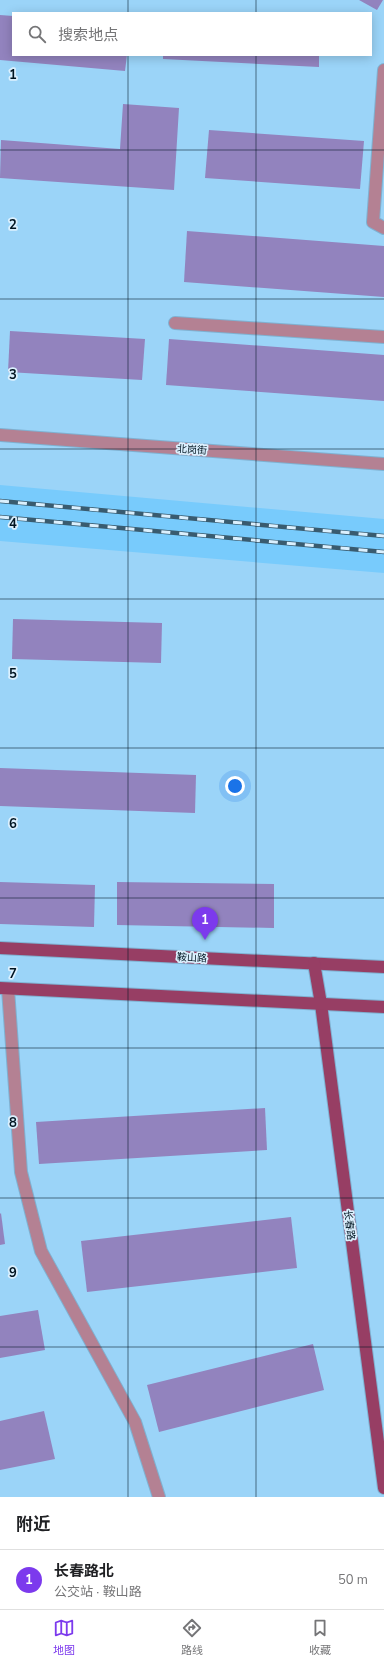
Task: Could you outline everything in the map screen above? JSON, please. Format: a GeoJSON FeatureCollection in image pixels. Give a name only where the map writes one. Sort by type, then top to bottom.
{"type":"FeatureCollection","features":[{"type":"Feature","properties":{"kind":"main road","name":"鞍山路"},"geometry":{"type":"LineString","coordinates":[[0,948],[384,967]]}},
{"type":"Feature","properties":{"kind":"main road","name":"长春路"},"geometry":{"type":"LineString","coordinates":[[314,963],[321,1004],[384,1488]]}},
{"type":"Feature","properties":{"kind":"main road"},"geometry":{"type":"LineString","coordinates":[[4,989],[384,1007]]}},
{"type":"Feature","properties":{"kind":"street"},"geometry":{"type":"LineString","coordinates":[[384,70],[373,222],[384,228]]}},
{"type":"Feature","properties":{"kind":"street"},"geometry":{"type":"LineString","coordinates":[[175,323],[384,337]]}},
{"type":"Feature","properties":{"kind":"street","name":"北岗街"},"geometry":{"type":"LineString","coordinates":[[0,435],[384,464]]}},
{"type":"Feature","properties":{"kind":"street"},"geometry":{"type":"LineString","coordinates":[[4,989],[22,1172],[41,1251],[135,1422],[159,1497]]}},
{"type":"Feature","properties":{"kind":"shaded area"},"geometry":{"type":"Polygon","coordinates":[[[0,485],[384,519],[384,573],[0,541],[0,485]]]}},
{"type":"Feature","properties":{"kind":"building"},"geometry":{"type":"Polygon","coordinates":[[[359,0],[383,0],[377,10],[359,0]]]}},
{"type":"Feature","properties":{"kind":"building"},"geometry":{"type":"Polygon","coordinates":[[[0,15],[12,16],[12,56],[127,56],[125,71],[0,60],[0,15]]]}},
{"type":"Feature","properties":{"kind":"building"},"geometry":{"type":"Polygon","coordinates":[[[163,56],[319,56],[319,67],[163,59],[163,56]]]}},
{"type":"Feature","properties":{"kind":"building"},"geometry":{"type":"Polygon","coordinates":[[[123,104],[179,108],[174,190],[0,178],[1,140],[120,149],[123,104]]]}},
{"type":"Feature","properties":{"kind":"building"},"geometry":{"type":"Polygon","coordinates":[[[209,130],[364,141],[360,189],[205,178],[209,130]]]}},
{"type":"Feature","properties":{"kind":"building"},"geometry":{"type":"Polygon","coordinates":[[[187,231],[384,246],[384,297],[184,282],[187,231]]]}},
{"type":"Feature","properties":{"kind":"building"},"geometry":{"type":"Polygon","coordinates":[[[10,331],[145,339],[142,380],[8,372],[10,331]]]}},
{"type":"Feature","properties":{"kind":"building"},"geometry":{"type":"Polygon","coordinates":[[[169,339],[384,355],[384,401],[166,385],[169,339]]]}},
{"type":"Feature","properties":{"kind":"building"},"geometry":{"type":"Polygon","coordinates":[[[13,619],[162,623],[161,663],[12,659],[13,619]]]}},
{"type":"Feature","properties":{"kind":"building"},"geometry":{"type":"Polygon","coordinates":[[[0,768],[196,775],[195,813],[0,806],[0,768]]]}},
{"type":"Feature","properties":{"kind":"building"},"geometry":{"type":"Polygon","coordinates":[[[0,882],[95,885],[94,927],[0,924],[0,882]]]}},
{"type":"Feature","properties":{"kind":"building"},"geometry":{"type":"Polygon","coordinates":[[[117,882],[274,884],[274,928],[117,925],[117,882]]]}},
{"type":"Feature","properties":{"kind":"building"},"geometry":{"type":"Polygon","coordinates":[[[265,1108],[267,1150],[39,1164],[36,1122],[265,1108]]]}},
{"type":"Feature","properties":{"kind":"building"},"geometry":{"type":"Polygon","coordinates":[[[1,1213],[5,1244],[0,1245],[0,1214],[1,1213]]]}},
{"type":"Feature","properties":{"kind":"building"},"geometry":{"type":"Polygon","coordinates":[[[291,1217],[297,1268],[87,1292],[81,1241],[291,1217]]]}},
{"type":"Feature","properties":{"kind":"building"},"geometry":{"type":"Polygon","coordinates":[[[38,1310],[45,1350],[0,1358],[0,1316],[38,1310]]]}},
{"type":"Feature","properties":{"kind":"building"},"geometry":{"type":"Polygon","coordinates":[[[313,1344],[324,1390],[159,1432],[147,1385],[313,1344]]]}},
{"type":"Feature","properties":{"kind":"building"},"geometry":{"type":"Polygon","coordinates":[[[44,1411],[55,1459],[0,1470],[0,1421],[44,1411]]]}},
{"type":"Feature","properties":{"kind":"railway"},"geometry":{"type":"LineString","coordinates":[[0,501],[384,536]]}},
{"type":"Feature","properties":{"kind":"railway"},"geometry":{"type":"LineString","coordinates":[[0,517],[384,552]]}},
{"type":"Feature","properties":{"kind":"place","name":"长春路北"},"geometry":{"type":"Point","coordinates":[205,940]}}]}
